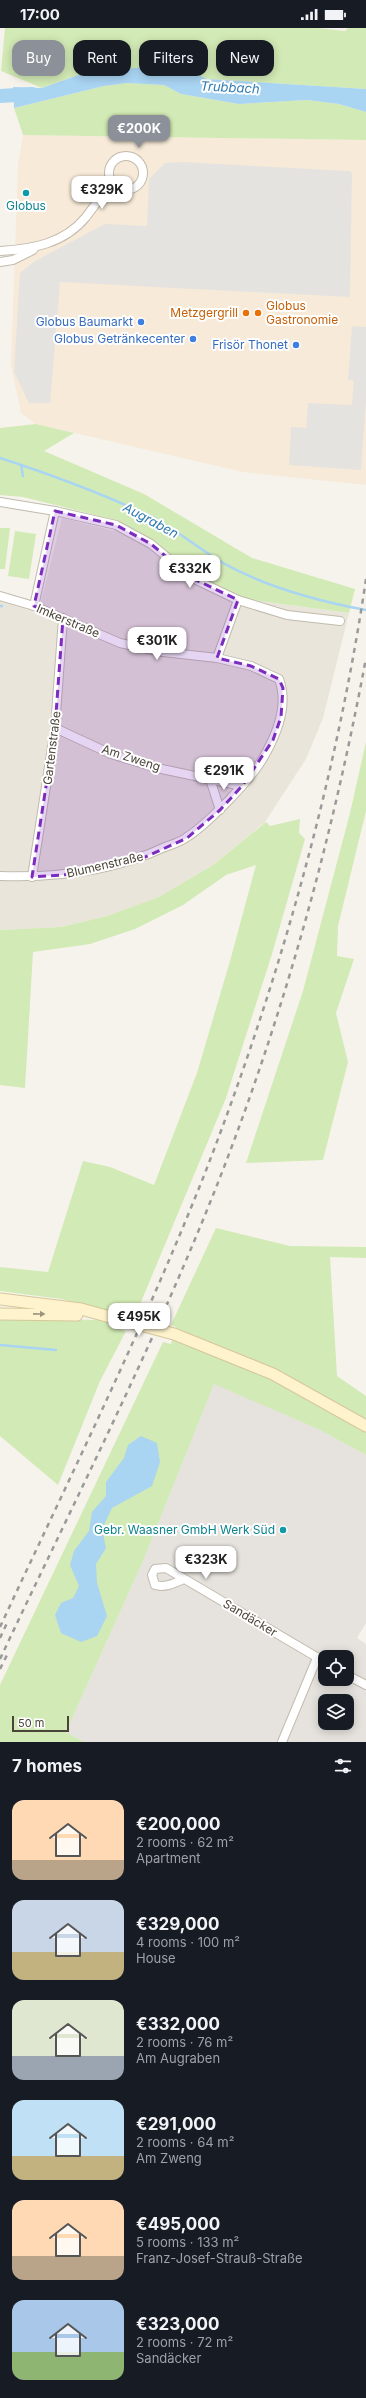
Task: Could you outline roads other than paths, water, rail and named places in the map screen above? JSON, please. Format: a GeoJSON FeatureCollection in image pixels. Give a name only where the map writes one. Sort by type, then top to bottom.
{"type":"FeatureCollection","features":[{"type":"Feature","properties":{"kind":"main road"},"geometry":{"type":"LineString","coordinates":[[0,1299],[81,1309],[174,1334],[273,1374],[366,1426]]}},
{"type":"Feature","properties":{"kind":"main road"},"geometry":{"type":"LineString","coordinates":[[0,1314],[106,1316]]}},
{"type":"Feature","properties":{"kind":"street"},"geometry":{"type":"LineString","coordinates":[[124,156],[134,158],[139,162],[142,172],[136,186],[126,190],[114,184],[109,173],[114,160],[124,156]]}},
{"type":"Feature","properties":{"kind":"street"},"geometry":{"type":"LineString","coordinates":[[1,263],[27,254],[60,238],[80,222],[96,202],[114,184]]}},
{"type":"Feature","properties":{"kind":"street"},"geometry":{"type":"LineString","coordinates":[[0,245],[13,250]]}},
{"type":"Feature","properties":{"kind":"street"},"geometry":{"type":"LineString","coordinates":[[0,251],[38,248]]}},
{"type":"Feature","properties":{"kind":"street"},"geometry":{"type":"LineString","coordinates":[[0,502],[56,511],[116,525],[151,544],[192,578],[238,600],[287,615],[340,621]]}},
{"type":"Feature","properties":{"kind":"street"},"geometry":{"type":"LineString","coordinates":[[34,606],[56,511]]}},
{"type":"Feature","properties":{"kind":"street","name":"Imkerstraße"},"geometry":{"type":"LineString","coordinates":[[0,596],[34,606],[120,643],[163,652],[217,658]]}},
{"type":"Feature","properties":{"kind":"street"},"geometry":{"type":"LineString","coordinates":[[217,658],[238,600]]}},
{"type":"Feature","properties":{"kind":"street","name":"Gartenstraße"},"geometry":{"type":"LineString","coordinates":[[32,877],[55,728],[63,618]]}},
{"type":"Feature","properties":{"kind":"street","name":"Blumenstraße"},"geometry":{"type":"LineString","coordinates":[[0,876],[32,877],[76,874],[141,859],[187,838],[220,810],[242,786],[263,759],[273,740],[281,717],[283,688],[279,679],[251,666],[217,658]]}},
{"type":"Feature","properties":{"kind":"street","name":"Am Zweng"},"geometry":{"type":"LineString","coordinates":[[55,728],[111,754],[158,768],[242,786]]}},
{"type":"Feature","properties":{"kind":"street"},"geometry":{"type":"LineString","coordinates":[[210,779],[220,810]]}},
{"type":"Feature","properties":{"kind":"street","name":"Sandäcker"},"geometry":{"type":"LineString","coordinates":[[184,1579],[317,1658]]}},
{"type":"Feature","properties":{"kind":"street"},"geometry":{"type":"LineString","coordinates":[[282,1742],[317,1658]]}},
{"type":"Feature","properties":{"kind":"street"},"geometry":{"type":"LineString","coordinates":[[354,1679],[366,1685]]}},
{"type":"Feature","properties":{"kind":"water"},"geometry":{"type":"Polygon","coordinates":[[[131,68],[139,68],[139,76],[201,76],[207,79],[366,89],[366,112],[339,104],[307,100],[239,104],[181,94],[164,85],[127,83],[104,86],[14,108],[13,87],[42,88],[76,76],[131,76],[131,68]]]}},
{"type":"Feature","properties":{"kind":"water"},"geometry":{"type":"Polygon","coordinates":[[[141,1436],[157,1443],[160,1462],[152,1486],[112,1508],[102,1529],[106,1548],[96,1564],[97,1583],[107,1616],[97,1636],[81,1642],[61,1633],[55,1615],[61,1603],[73,1598],[79,1586],[70,1565],[74,1551],[89,1531],[92,1512],[106,1496],[106,1482],[124,1458],[128,1445],[141,1436]]]}},
{"type":"Feature","properties":{"kind":"waterway","name":"Trubbach"},"geometry":{"type":"LineString","coordinates":[[0,96],[32,94]]}},
{"type":"Feature","properties":{"kind":"waterway","name":"Augraben"},"geometry":{"type":"LineString","coordinates":[[0,458],[77,485],[152,517],[205,552],[240,572],[274,586],[311,598],[366,610]]}},
{"type":"Feature","properties":{"kind":"waterway"},"geometry":{"type":"LineString","coordinates":[[21,465],[23,476]]}},
{"type":"Feature","properties":{"kind":"waterway"},"geometry":{"type":"LineString","coordinates":[[0,1345],[56,1350]]}},
{"type":"Feature","properties":{"kind":"railway"},"geometry":{"type":"LineString","coordinates":[[0,1627],[132,1345],[182,1231],[232,1101],[281,954],[302,880],[339,730],[354,655],[366,579]]}},
{"type":"Feature","properties":{"kind":"railway"},"geometry":{"type":"LineString","coordinates":[[0,1659],[114,1421],[168,1301],[219,1180],[243,1116],[286,988],[305,922],[338,791],[366,658]]}},
{"type":"Feature","properties":{"kind":"railway"},"geometry":{"type":"LineString","coordinates":[[0,1638],[7,1623]]}},
{"type":"Feature","properties":{"kind":"railway"},"geometry":{"type":"LineString","coordinates":[[0,1669],[7,1655]]}},
{"type":"Feature","properties":{"kind":"place","name":"Globus"},"geometry":{"type":"Point","coordinates":[26,193]}},
{"type":"Feature","properties":{"kind":"place","name":"Metzgergrill"},"geometry":{"type":"Point","coordinates":[246,313]}},
{"type":"Feature","properties":{"kind":"place","name":"Globus Gastronomie"},"geometry":{"type":"Point","coordinates":[258,313]}},
{"type":"Feature","properties":{"kind":"place","name":"Globus Baumarkt"},"geometry":{"type":"Point","coordinates":[141,322]}},
{"type":"Feature","properties":{"kind":"place","name":"Globus Getränkecenter"},"geometry":{"type":"Point","coordinates":[193,339]}},
{"type":"Feature","properties":{"kind":"place","name":"Frisör Thonet"},"geometry":{"type":"Point","coordinates":[296,345]}},
{"type":"Feature","properties":{"kind":"place","name":"Gebr. Waasner GmbH Werk Süd"},"geometry":{"type":"Point","coordinates":[283,1530]}}]}
